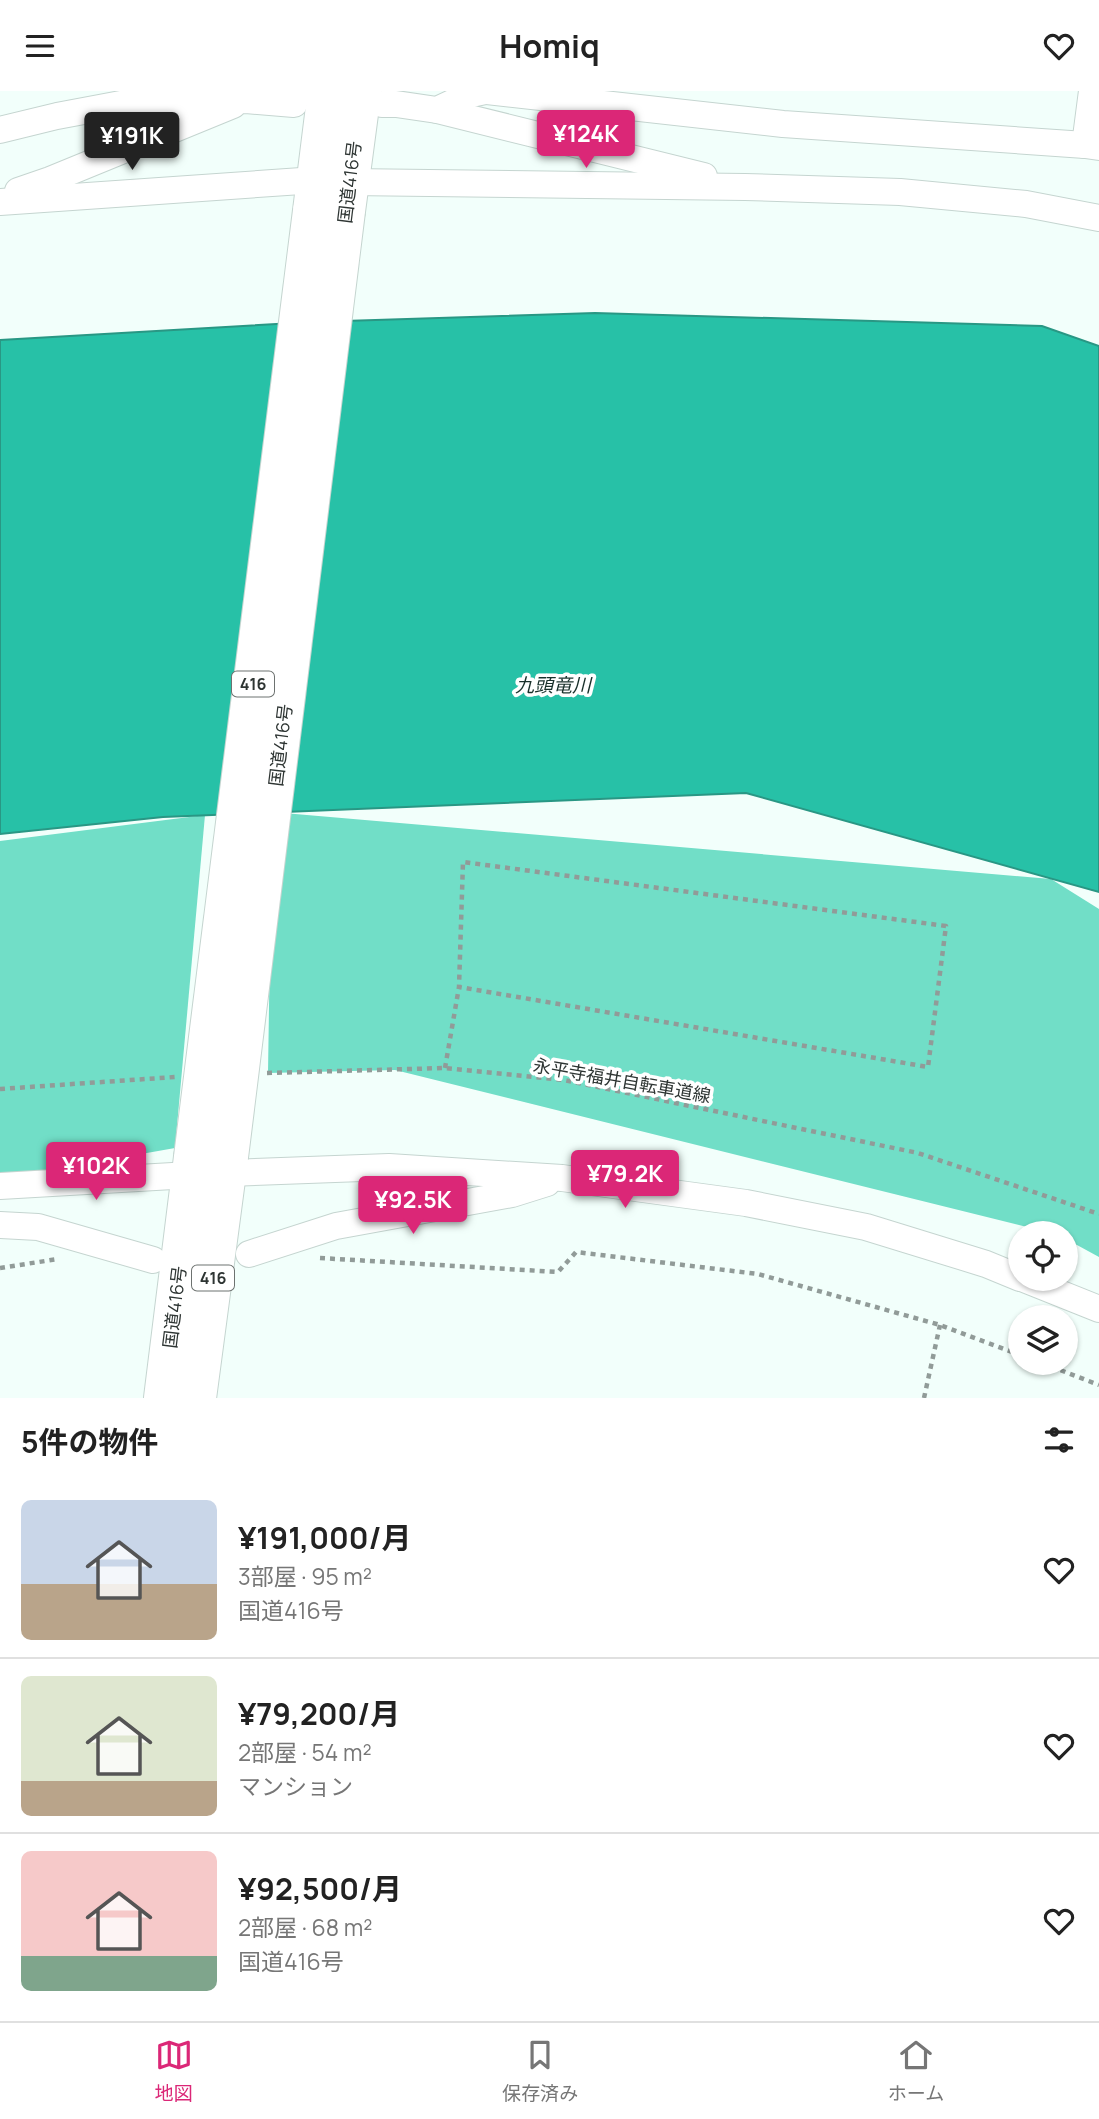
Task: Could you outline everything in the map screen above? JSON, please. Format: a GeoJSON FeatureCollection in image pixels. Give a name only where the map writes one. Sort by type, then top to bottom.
{"type":"FeatureCollection","features":[{"type":"Feature","properties":{"kind":"highway","name":"国道416号"},"geometry":{"type":"LineString","coordinates":[[197,1398],[210,1165],[331,196],[384,97]]}},
{"type":"Feature","properties":{"kind":"highway","name":"国道416号"},"geometry":{"type":"LineString","coordinates":[[305,98],[331,196]]}},
{"type":"Feature","properties":{"kind":"highway","name":"国道416号"},"geometry":{"type":"LineString","coordinates":[[163,1398],[210,1165]]}},
{"type":"Feature","properties":{"kind":"street"},"geometry":{"type":"LineString","coordinates":[[437,110],[471,94],[486,91],[783,124],[1092,146],[1092,91]]}},
{"type":"Feature","properties":{"kind":"street"},"geometry":{"type":"LineString","coordinates":[[384,97],[745,187]]}},
{"type":"Feature","properties":{"kind":"street"},"geometry":{"type":"LineString","coordinates":[[0,130],[137,101],[305,98]]}},
{"type":"Feature","properties":{"kind":"street"},"geometry":{"type":"LineString","coordinates":[[0,199],[246,100]]}},
{"type":"Feature","properties":{"kind":"street"},"geometry":{"type":"LineString","coordinates":[[0,199],[331,196],[745,187],[912,193],[1026,204],[1099,218]]}},
{"type":"Feature","properties":{"kind":"street"},"geometry":{"type":"LineString","coordinates":[[0,1186],[210,1165],[388,1167],[562,1178],[746,1203],[866,1227],[1008,1273]]}},
{"type":"Feature","properties":{"kind":"street"},"geometry":{"type":"LineString","coordinates":[[249,1254],[337,1226],[513,1194],[562,1178]]}},
{"type":"Feature","properties":{"kind":"street"},"geometry":{"type":"LineString","coordinates":[[0,1225],[38,1227],[153,1260]]}},
{"type":"Feature","properties":{"kind":"street"},"geometry":{"type":"LineString","coordinates":[[1054,1291],[1099,1309]]}},
{"type":"Feature","properties":{"kind":"path"},"geometry":{"type":"LineString","coordinates":[[445,1068],[458,987],[463,862],[946,926],[928,1067],[458,987]]}},
{"type":"Feature","properties":{"kind":"path","name":"永平寺福井自転車道線"},"geometry":{"type":"LineString","coordinates":[[256,1074],[445,1068],[564,1080],[918,1153],[1099,1214]]}},
{"type":"Feature","properties":{"kind":"path"},"geometry":{"type":"LineString","coordinates":[[0,1089],[181,1076]]}},
{"type":"Feature","properties":{"kind":"path"},"geometry":{"type":"LineString","coordinates":[[316,1258],[558,1272],[576,1252],[758,1274],[940,1325],[1008,1350]]}},
{"type":"Feature","properties":{"kind":"path"},"geometry":{"type":"LineString","coordinates":[[924,1398],[940,1325]]}},
{"type":"Feature","properties":{"kind":"path"},"geometry":{"type":"LineString","coordinates":[[1073,1375],[1099,1385]]}},
{"type":"Feature","properties":{"kind":"shaded area"},"geometry":{"type":"Polygon","coordinates":[[[272,812],[1051,879],[1099,909],[1099,1257],[1078,1246],[1078,1221],[1008,1222],[395,1070],[268,1073],[272,812]]]}},
{"type":"Feature","properties":{"kind":"shaded area"},"geometry":{"type":"Polygon","coordinates":[[[205,815],[175,1148],[0,1179],[0,841],[205,815]]]}},
{"type":"Feature","properties":{"kind":"water","name":"九頭竜川"},"geometry":{"type":"Polygon","coordinates":[[[595,313],[1042,326],[1099,346],[1099,892],[746,793],[163,817],[0,834],[0,340],[312,322],[595,313]]]}}]}
